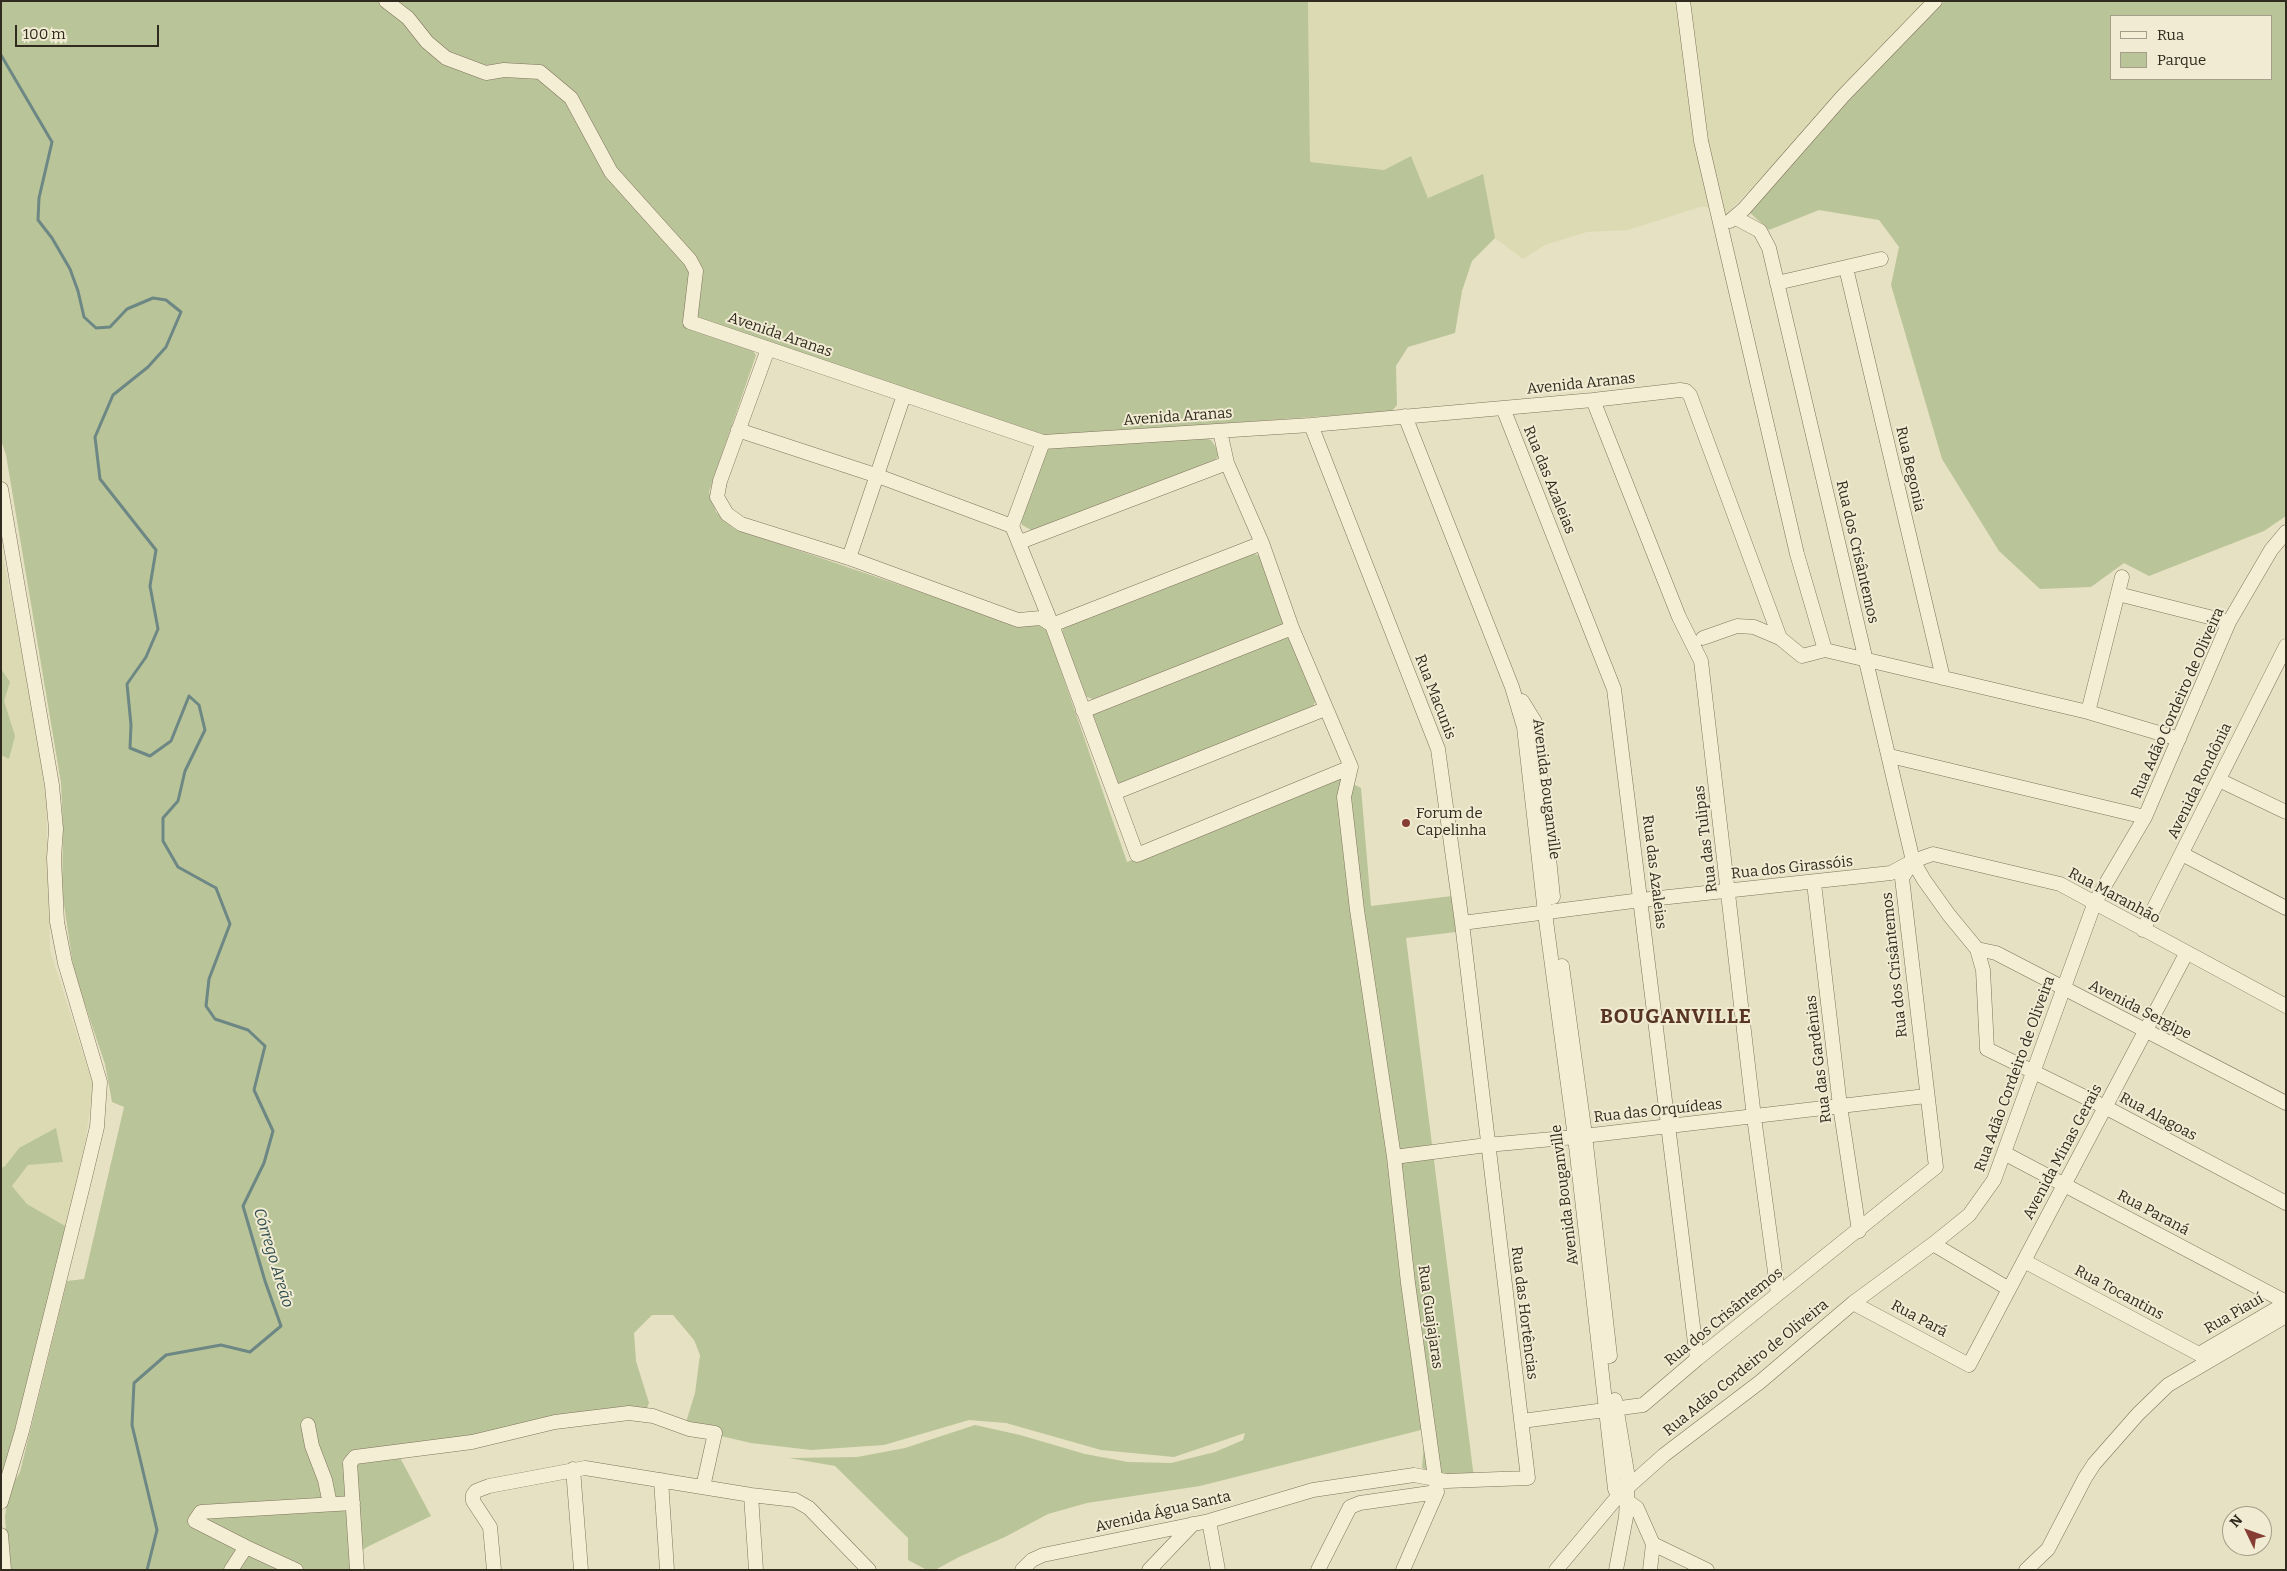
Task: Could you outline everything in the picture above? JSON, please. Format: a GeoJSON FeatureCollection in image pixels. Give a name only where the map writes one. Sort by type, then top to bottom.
{"type":"FeatureCollection","features":[{"type":"Feature","properties":{"kind":"street","name":"Avenida Aranas"},"geometry":{"type":"LineString","coordinates":[[386,1],[408,18],[427,42],[446,58],[486,74],[504,70],[540,72],[571,98],[611,172],[690,260],[696,271],[690,322],[1042,442],[1311,424],[1593,400],[1680,390],[1686,391],[1690,396],[1780,638]]}},
{"type":"Feature","properties":{"kind":"street"},"geometry":{"type":"LineString","coordinates":[[1683,1],[1701,141],[1797,554],[1825,650]]}},
{"type":"Feature","properties":{"kind":"street"},"geometry":{"type":"LineString","coordinates":[[1721,227],[1736,218],[1843,96],[1935,1]]}},
{"type":"Feature","properties":{"kind":"street","name":"Rua dos Crisântemos"},"geometry":{"type":"LineString","coordinates":[[1522,1421],[1643,1405],[1697,1359],[1936,1168],[1926,1096],[1902,878],[1914,861],[1769,248],[1760,231],[1736,218]]}},
{"type":"Feature","properties":{"kind":"street"},"geometry":{"type":"LineString","coordinates":[[1777,283],[1882,259]]}},
{"type":"Feature","properties":{"kind":"street","name":"Rua Begonia"},"geometry":{"type":"LineString","coordinates":[[1846,268],[1942,678]]}},
{"type":"Feature","properties":{"kind":"street"},"geometry":{"type":"LineString","coordinates":[[768,349],[720,481],[717,497],[727,514],[741,524],[849,558],[1018,620],[1041,618],[1052,625]]}},
{"type":"Feature","properties":{"kind":"street"},"geometry":{"type":"LineString","coordinates":[[849,558],[904,395]]}},
{"type":"Feature","properties":{"kind":"street","name":"Rua das Tulipas"},"geometry":{"type":"LineString","coordinates":[[1593,400],[1679,617],[1701,661],[1754,1117],[1778,1294]]}},
{"type":"Feature","properties":{"kind":"street","name":"Rua das Azaleias"},"geometry":{"type":"LineString","coordinates":[[1503,408],[1614,689],[1697,1359]]}},
{"type":"Feature","properties":{"kind":"street","name":"Avenida Bouganville"},"geometry":{"type":"LineString","coordinates":[[1405,416],[1512,687],[1535,722],[1550,912],[1580,1136],[1611,1409],[1616,1489],[1624,1495],[1626,1517],[1616,1570]]}},
{"type":"Feature","properties":{"kind":"street","name":"Rua Macunis"},"geometry":{"type":"LineString","coordinates":[[1311,424],[1438,749],[1462,923],[1487,1145]]}},
{"type":"Feature","properties":{"kind":"street"},"geometry":{"type":"LineString","coordinates":[[738,430],[878,476],[1012,526],[1052,625],[1137,855],[1351,767],[1325,709],[1292,628],[1262,544],[1227,463],[1220,431]]}},
{"type":"Feature","properties":{"kind":"street"},"geometry":{"type":"LineString","coordinates":[[1012,526],[1042,442]]}},
{"type":"Feature","properties":{"kind":"street"},"geometry":{"type":"LineString","coordinates":[[1020,542],[1227,463]]}},
{"type":"Feature","properties":{"kind":"street"},"geometry":{"type":"LineString","coordinates":[[1,489],[52,785],[56,829],[54,858],[56,922],[65,963],[100,1082],[100,1103],[97,1127],[73,1227],[22,1431],[1,1502]]}},
{"type":"Feature","properties":{"kind":"street","name":"Rua Adão Cordeiro de Oliveira"},"geometry":{"type":"LineString","coordinates":[[1556,1570],[1624,1495],[1664,1455],[1760,1382],[1853,1303],[1969,1215],[1994,1180],[2096,902],[2146,817],[2229,622],[2271,550],[2286,532]]}},
{"type":"Feature","properties":{"kind":"street"},"geometry":{"type":"LineString","coordinates":[[1052,625],[1262,544]]}},
{"type":"Feature","properties":{"kind":"street"},"geometry":{"type":"LineString","coordinates":[[2088,712],[2122,577]]}},
{"type":"Feature","properties":{"kind":"street"},"geometry":{"type":"LineString","coordinates":[[2118,594],[2229,622]]}},
{"type":"Feature","properties":{"kind":"street"},"geometry":{"type":"LineString","coordinates":[[1702,638],[1737,626],[1754,627],[1780,638],[1802,656],[1825,650],[2088,712],[2179,739]]}},
{"type":"Feature","properties":{"kind":"street"},"geometry":{"type":"LineString","coordinates":[[1083,710],[1292,628]]}},
{"type":"Feature","properties":{"kind":"street","name":"Avenida Rondônia"},"geometry":{"type":"LineString","coordinates":[[2143,930],[2286,646]]}},
{"type":"Feature","properties":{"kind":"street"},"geometry":{"type":"LineString","coordinates":[[1114,793],[1325,709]]}},
{"type":"Feature","properties":{"kind":"street"},"geometry":{"type":"LineString","coordinates":[[1890,756],[2146,817]]}},
{"type":"Feature","properties":{"kind":"street","name":"Rua Guajajaras"},"geometry":{"type":"LineString","coordinates":[[1351,767],[1344,797],[1357,910],[1394,1157],[1408,1283],[1436,1486]]}},
{"type":"Feature","properties":{"kind":"street"},"geometry":{"type":"LineString","coordinates":[[2219,780],[2286,812]]}},
{"type":"Feature","properties":{"kind":"street","name":"Rua Maranhão"},"geometry":{"type":"LineString","coordinates":[[1914,861],[1933,854],[2060,884],[2096,902],[2186,954],[2286,1006]]}},
{"type":"Feature","properties":{"kind":"street"},"geometry":{"type":"LineString","coordinates":[[2182,854],[2286,908]]}},
{"type":"Feature","properties":{"kind":"street"},"geometry":{"type":"LineString","coordinates":[[1914,861],[1934,894],[1977,949]]}},
{"type":"Feature","properties":{"kind":"street","name":"Rua dos Girassóis"},"geometry":{"type":"LineString","coordinates":[[1462,923],[1641,900],[1814,883],[1891,873],[1914,861]]}},
{"type":"Feature","properties":{"kind":"street","name":"Rua das Gardênias"},"geometry":{"type":"LineString","coordinates":[[1814,883],[1840,1106],[1859,1231]]}},
{"type":"Feature","properties":{"kind":"street","name":"Avenida Sergipe"},"geometry":{"type":"LineString","coordinates":[[1977,949],[1996,953],[2286,1104]]}},
{"type":"Feature","properties":{"kind":"street","name":"Rua Alagoas"},"geometry":{"type":"LineString","coordinates":[[1977,949],[1984,970],[1987,1049],[2105,1107],[2286,1203]]}},
{"type":"Feature","properties":{"kind":"street","name":"Avenida Minas Gerais"},"geometry":{"type":"LineString","coordinates":[[1969,1365],[2186,954]]}},
{"type":"Feature","properties":{"kind":"street","name":"Rua das Orquídeas"},"geometry":{"type":"LineString","coordinates":[[1394,1157],[1926,1096]]}},
{"type":"Feature","properties":{"kind":"street","name":"Rua das Hortências"},"geometry":{"type":"LineString","coordinates":[[1436,1486],[1528,1478],[1487,1145]]}},
{"type":"Feature","properties":{"kind":"street","name":"Rua Paraná"},"geometry":{"type":"LineString","coordinates":[[2004,1153],[2286,1302]]}},
{"type":"Feature","properties":{"kind":"street"},"geometry":{"type":"LineString","coordinates":[[1933,1244],[2009,1289]]}},
{"type":"Feature","properties":{"kind":"street","name":"Rua Tocantins"},"geometry":{"type":"LineString","coordinates":[[2024,1261],[2199,1354]]}},
{"type":"Feature","properties":{"kind":"street","name":"Rua Piauí"},"geometry":{"type":"LineString","coordinates":[[2199,1354],[2286,1302]]}},
{"type":"Feature","properties":{"kind":"street","name":"Rua Pará"},"geometry":{"type":"LineString","coordinates":[[1853,1303],[1969,1365]]}},
{"type":"Feature","properties":{"kind":"street"},"geometry":{"type":"LineString","coordinates":[[2026,1570],[2048,1549],[2094,1464],[2138,1414],[2168,1385],[2286,1316]]}},
{"type":"Feature","properties":{"kind":"street"},"geometry":{"type":"LineString","coordinates":[[357,1570],[350,1462],[355,1457],[472,1442],[555,1422],[628,1413],[653,1416],[689,1429],[715,1433],[703,1487]]}},
{"type":"Feature","properties":{"kind":"street"},"geometry":{"type":"LineString","coordinates":[[308,1424],[312,1446],[330,1504]]}},
{"type":"Feature","properties":{"kind":"street"},"geometry":{"type":"LineString","coordinates":[[573,1468],[581,1570]]}},
{"type":"Feature","properties":{"kind":"street"},"geometry":{"type":"LineString","coordinates":[[494,1570],[490,1527],[473,1501],[473,1495],[476,1491],[489,1486],[573,1468],[595,1468],[751,1495],[795,1500],[802,1503],[869,1570]]}},
{"type":"Feature","properties":{"kind":"street","name":"Avenida Água Santa"},"geometry":{"type":"LineString","coordinates":[[1022,1570],[1032,1560],[1043,1555],[1209,1521],[1314,1490],[1414,1475],[1436,1486]]}},
{"type":"Feature","properties":{"kind":"street"},"geometry":{"type":"LineString","coordinates":[[661,1480],[667,1570]]}},
{"type":"Feature","properties":{"kind":"street"},"geometry":{"type":"LineString","coordinates":[[1318,1570],[1350,1507],[1360,1503],[1436,1486]]}},
{"type":"Feature","properties":{"kind":"street"},"geometry":{"type":"LineString","coordinates":[[1403,1570],[1436,1486]]}},
{"type":"Feature","properties":{"kind":"street"},"geometry":{"type":"LineString","coordinates":[[751,1495],[756,1570]]}},
{"type":"Feature","properties":{"kind":"street"},"geometry":{"type":"LineString","coordinates":[[1624,1495],[1637,1508],[1653,1544],[1650,1570]]}},
{"type":"Feature","properties":{"kind":"street"},"geometry":{"type":"LineString","coordinates":[[296,1570],[195,1521],[198,1515],[201,1512],[353,1503]]}},
{"type":"Feature","properties":{"kind":"street"},"geometry":{"type":"LineString","coordinates":[[1209,1521],[1218,1570]]}},
{"type":"Feature","properties":{"kind":"street"},"geometry":{"type":"LineString","coordinates":[[1149,1570],[1193,1524]]}},
{"type":"Feature","properties":{"kind":"street"},"geometry":{"type":"LineString","coordinates":[[1,1535],[4,1570]]}},
{"type":"Feature","properties":{"kind":"street"},"geometry":{"type":"LineString","coordinates":[[1653,1544],[1706,1570]]}},
{"type":"Feature","properties":{"kind":"street"},"geometry":{"type":"LineString","coordinates":[[231,1570],[246,1547]]}},
{"type":"Feature","properties":{"kind":"shaded area"},"geometry":{"type":"Polygon","coordinates":[[[1308,1],[1927,1],[1727,214],[1703,206],[1628,230],[1587,232],[1545,245],[1523,259],[1495,238],[1483,174],[1428,198],[1411,156],[1384,170],[1310,162],[1308,1]]]}},
{"type":"Feature","properties":{"kind":"shaded area"},"geometry":{"type":"Polygon","coordinates":[[[1,549],[29,682],[46,798],[50,950],[93,1085],[86,1138],[67,1227],[27,1204],[12,1186],[28,1165],[19,1148],[5,1166],[1,1168],[1,549]]]}},
{"type":"Feature","properties":{"kind":"green space"},"geometry":{"type":"Polygon","coordinates":[[[1,1],[1308,1],[1310,162],[1384,170],[1411,156],[1428,198],[1483,174],[1495,238],[1472,261],[1462,291],[1455,333],[1408,347],[1396,366],[1397,405],[1392,411],[1044,437],[685,314],[682,324],[751,348],[756,355],[709,492],[716,512],[733,528],[1017,625],[1040,624],[1047,630],[1127,862],[1339,777],[1361,788],[1371,906],[1452,896],[1456,932],[1406,938],[1474,1478],[1446,1477],[1422,1468],[1425,1429],[1200,1486],[1087,1503],[1048,1514],[1005,1537],[959,1557],[935,1570],[927,1570],[908,1560],[908,1538],[835,1466],[789,1458],[857,1457],[905,1448],[975,1425],[1020,1435],[1085,1454],[1128,1462],[1171,1463],[1215,1452],[1243,1440],[1245,1433],[1174,1457],[1101,1450],[1006,1423],[969,1420],[884,1445],[811,1450],[751,1443],[699,1431],[686,1422],[695,1393],[700,1355],[694,1340],[673,1315],[652,1315],[634,1333],[636,1361],[649,1403],[644,1416],[396,1450],[431,1516],[367,1547],[352,1558],[352,1570],[9,1570],[5,1517],[9,1490],[20,1472],[67,1281],[84,1279],[124,1107],[112,1102],[105,1064],[74,972],[62,891],[63,830],[61,783],[6,455],[1,440],[1,1]]]}},
{"type":"Feature","properties":{"kind":"green space"},"geometry":{"type":"Polygon","coordinates":[[[1944,1],[2286,1],[2286,516],[2264,531],[2149,576],[2124,563],[2091,587],[2040,589],[1999,551],[1942,459],[1891,285],[1899,247],[1879,220],[1819,210],[1769,230],[1748,211],[1891,54],[1944,1]]]}},
{"type":"Feature","properties":{"kind":"green space"},"geometry":{"type":"Polygon","coordinates":[[[1205,438],[1211,440],[1219,452],[1218,457],[1211,463],[1033,531],[1022,525],[1020,519],[1047,449],[1051,447],[1205,438]]]}},
{"type":"Feature","properties":{"kind":"green space"},"geometry":{"type":"Polygon","coordinates":[[[1253,554],[1258,555],[1262,559],[1283,623],[1279,627],[1093,699],[1084,696],[1061,633],[1064,627],[1253,554]]]}},
{"type":"Feature","properties":{"kind":"green space"},"geometry":{"type":"Polygon","coordinates":[[[1287,637],[1291,638],[1316,700],[1312,709],[1121,784],[1117,783],[1091,717],[1095,712],[1287,637]]]}},
{"type":"Feature","properties":{"kind":"green space"},"geometry":{"type":"Polygon","coordinates":[[[1,669],[10,682],[4,701],[15,736],[9,759],[1,755],[1,669]]]}},
{"type":"Feature","properties":{"kind":"green space"},"geometry":{"type":"Polygon","coordinates":[[[56,1128],[63,1162],[28,1165],[12,1186],[27,1204],[67,1227],[1,1486],[1,1168],[5,1166],[19,1148],[56,1128]]]}},
{"type":"Feature","properties":{"kind":"waterway","name":"Córrego Areão"},"geometry":{"type":"LineString","coordinates":[[1,55],[52,142],[39,198],[38,220],[52,238],[70,269],[78,291],[84,317],[96,328],[110,327],[127,309],[153,298],[166,300],[181,312],[166,347],[148,367],[113,395],[95,437],[100,479],[156,550],[150,586],[158,629],[146,657],[127,684],[131,725],[130,748],[150,756],[171,741],[189,696],[199,705],[205,730],[185,771],[178,801],[163,818],[163,841],[178,867],[216,888],[230,924],[209,979],[206,1006],[215,1019],[248,1030],[265,1046],[254,1090],[273,1131],[264,1163],[243,1206],[265,1281],[281,1326],[250,1352],[221,1345],[166,1355],[134,1383],[132,1425],[157,1530],[147,1570]]}},
{"type":"Feature","properties":{"kind":"place","name":"Forum de Capelinha"},"geometry":{"type":"Point","coordinates":[1406,823]}},
{"type":"Feature","properties":{"kind":"district","name":"BOUGANVILLE"},"geometry":{"type":"Point","coordinates":[1676,1017]}}]}
